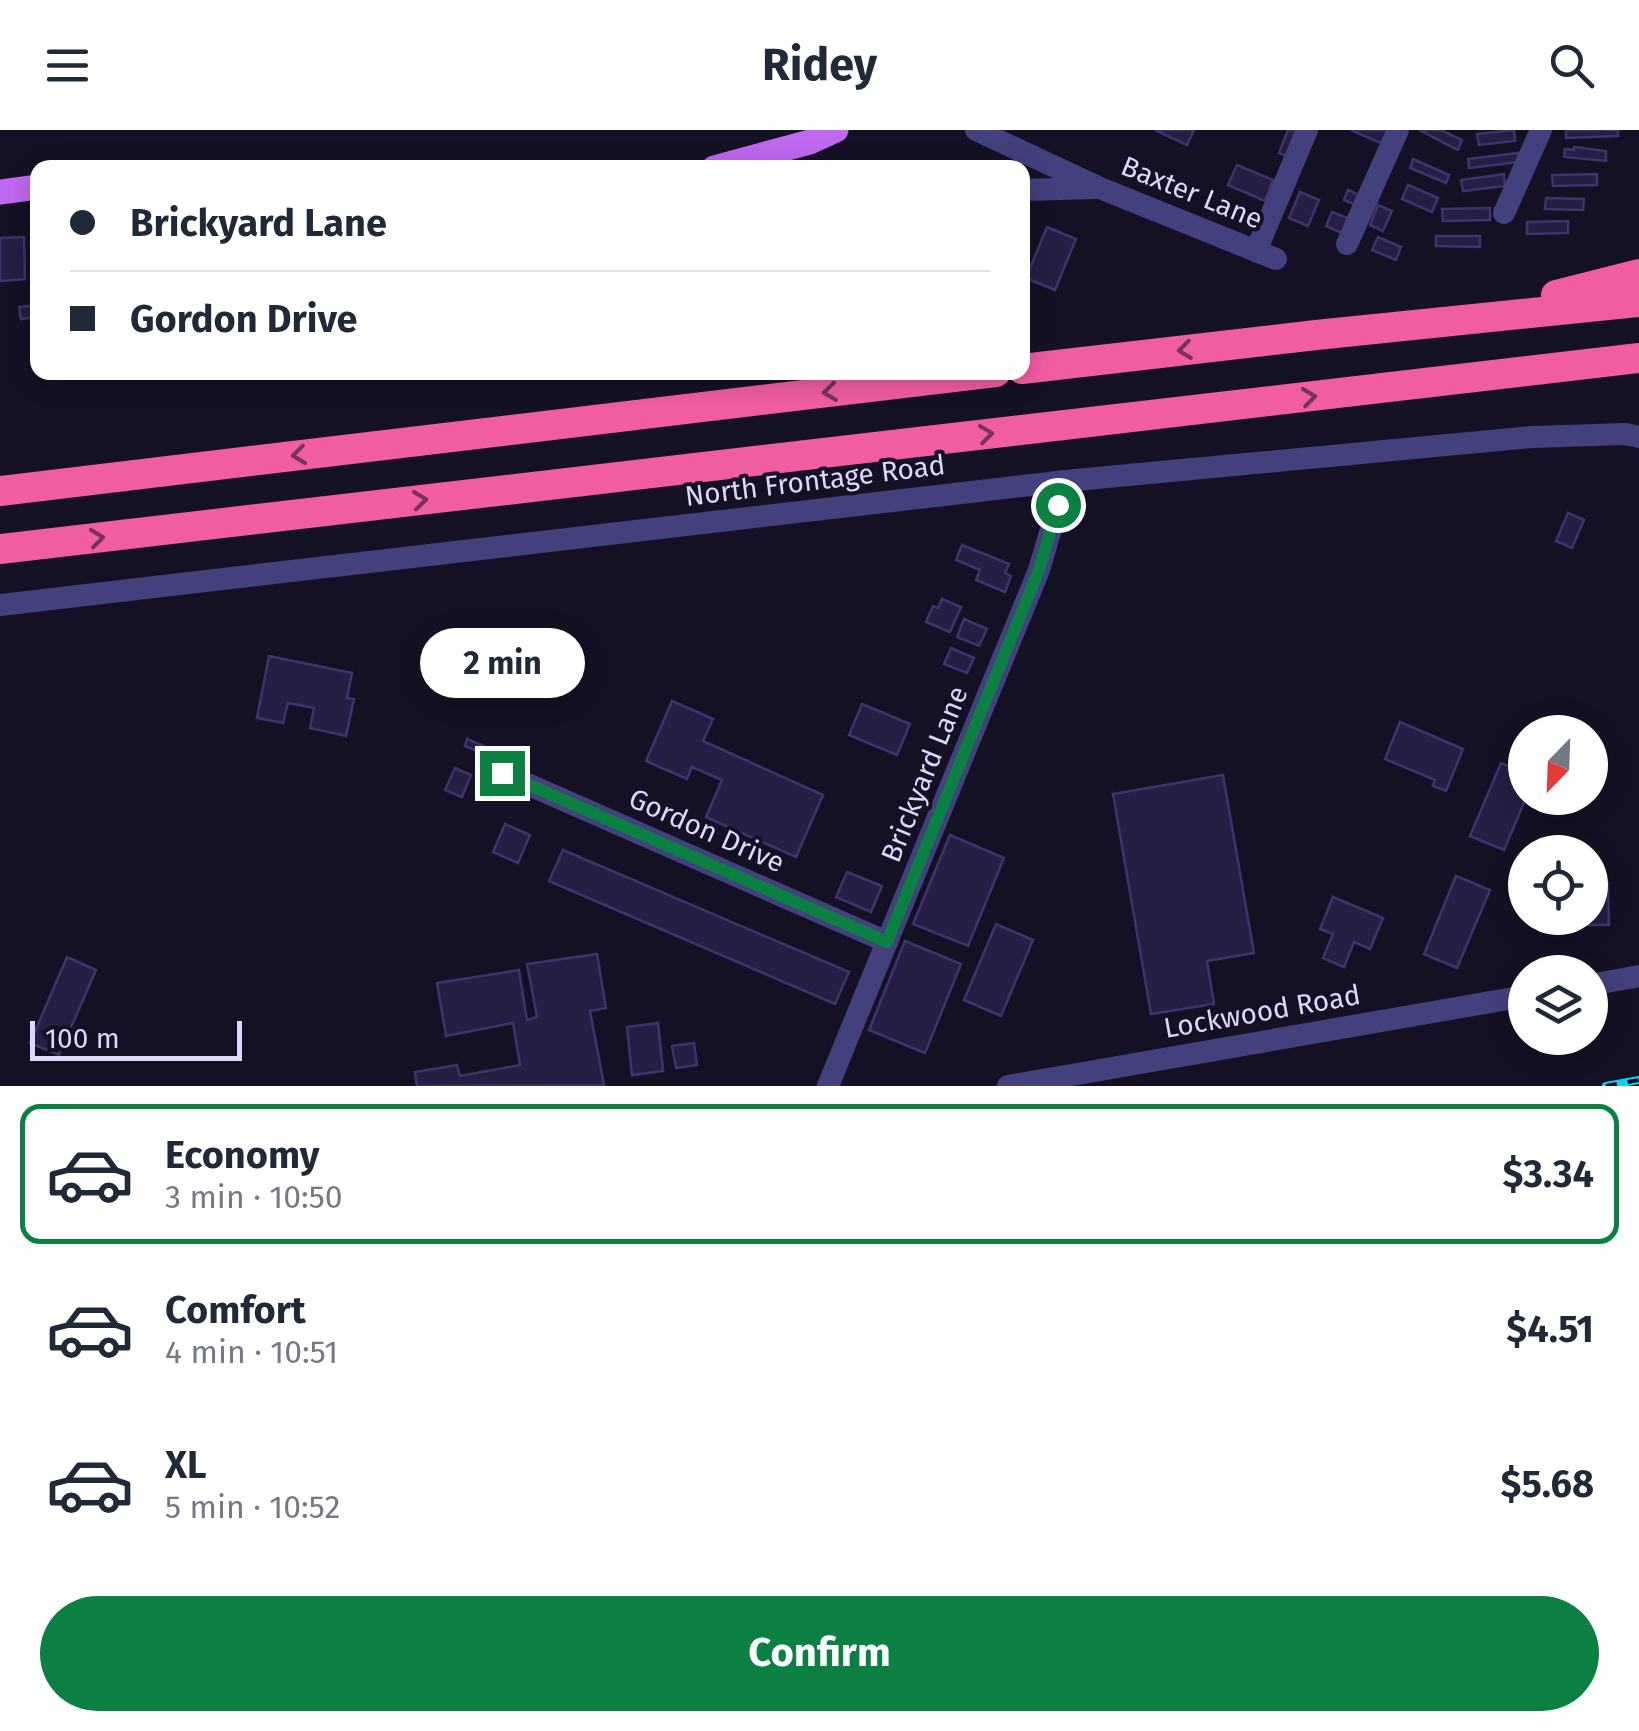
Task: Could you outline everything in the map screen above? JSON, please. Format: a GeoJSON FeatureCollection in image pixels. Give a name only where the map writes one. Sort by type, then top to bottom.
{"type":"FeatureCollection","features":[{"type":"Feature","properties":{"kind":"highway"},"geometry":{"type":"LineString","coordinates":[[1316,334],[1568,293],[1639,274]]}},
{"type":"Feature","properties":{"kind":"highway"},"geometry":{"type":"LineString","coordinates":[[1030,369],[1316,334],[1639,302]]}},
{"type":"Feature","properties":{"kind":"highway"},"geometry":{"type":"LineString","coordinates":[[0,549],[1639,359]]}},
{"type":"Feature","properties":{"kind":"highway"},"geometry":{"type":"LineString","coordinates":[[0,490],[928,380]]}},
{"type":"Feature","properties":{"kind":"main road"},"geometry":{"type":"LineString","coordinates":[[744,160],[810,142],[836,130]]}},
{"type":"Feature","properties":{"kind":"main road"},"geometry":{"type":"LineString","coordinates":[[0,192],[30,188]]}},
{"type":"Feature","properties":{"kind":"street","name":"Baxter Lane"},"geometry":{"type":"LineString","coordinates":[[976,130],[1100,188],[1266,255],[1307,130]]}},
{"type":"Feature","properties":{"kind":"street"},"geometry":{"type":"LineString","coordinates":[[1347,244],[1398,130]]}},
{"type":"Feature","properties":{"kind":"street"},"geometry":{"type":"LineString","coordinates":[[1504,213],[1541,130]]}},
{"type":"Feature","properties":{"kind":"street"},"geometry":{"type":"LineString","coordinates":[[1030,190],[1100,188]]}},
{"type":"Feature","properties":{"kind":"street","name":"North Frontage Road"},"geometry":{"type":"LineString","coordinates":[[0,605],[1066,481],[1532,437],[1639,437]]}},
{"type":"Feature","properties":{"kind":"street","name":"Brickyard Lane"},"geometry":{"type":"LineString","coordinates":[[828,1086],[1039,570],[1066,481]]}},
{"type":"Feature","properties":{"kind":"street","name":"Gordon Drive"},"geometry":{"type":"LineString","coordinates":[[502,773],[887,942]]}},
{"type":"Feature","properties":{"kind":"street"},"geometry":{"type":"LineString","coordinates":[[1608,982],[1639,976]]}},
{"type":"Feature","properties":{"kind":"street","name":"Lockwood Road"},"geometry":{"type":"LineString","coordinates":[[1008,1086],[1508,999]]}},
{"type":"Feature","properties":{"kind":"building"},"geometry":{"type":"Polygon","coordinates":[[[1155,130],[1194,130],[1187,145],[1155,130]]]}},
{"type":"Feature","properties":{"kind":"building"},"geometry":{"type":"Polygon","coordinates":[[[1288,130],[1300,130],[1289,157],[1279,153],[1288,130]]]}},
{"type":"Feature","properties":{"kind":"building"},"geometry":{"type":"Polygon","coordinates":[[[1351,130],[1389,130],[1387,146],[1351,130]]]}},
{"type":"Feature","properties":{"kind":"building"},"geometry":{"type":"Polygon","coordinates":[[[1419,130],[1441,130],[1462,140],[1458,150],[1419,130]]]}},
{"type":"Feature","properties":{"kind":"building"},"geometry":{"type":"Polygon","coordinates":[[[1514,130],[1515,141],[1479,145],[1477,134],[1514,130]]]}},
{"type":"Feature","properties":{"kind":"building"},"geometry":{"type":"Polygon","coordinates":[[[1566,130],[1618,130],[1618,136],[1566,138],[1566,130]]]}},
{"type":"Feature","properties":{"kind":"building"},"geometry":{"type":"Polygon","coordinates":[[[1565,149],[1606,151],[1606,161],[1564,157],[1565,149]]]}},
{"type":"Feature","properties":{"kind":"building"},"geometry":{"type":"Polygon","coordinates":[[[1518,153],[1519,162],[1469,168],[1468,159],[1518,153]]]}},
{"type":"Feature","properties":{"kind":"building"},"geometry":{"type":"Polygon","coordinates":[[[1413,159],[1449,175],[1446,183],[1410,168],[1413,159]]]}},
{"type":"Feature","properties":{"kind":"building"},"geometry":{"type":"Polygon","coordinates":[[[1237,165],[1273,180],[1265,201],[1228,185],[1237,165]]]}},
{"type":"Feature","properties":{"kind":"building"},"geometry":{"type":"Polygon","coordinates":[[[1504,174],[1505,186],[1463,191],[1461,180],[1504,174]]]}},
{"type":"Feature","properties":{"kind":"building"},"geometry":{"type":"Polygon","coordinates":[[[1597,174],[1597,185],[1553,186],[1552,175],[1597,174]]]}},
{"type":"Feature","properties":{"kind":"building"},"geometry":{"type":"Polygon","coordinates":[[[1408,185],[1438,198],[1432,212],[1402,199],[1408,185]]]}},
{"type":"Feature","properties":{"kind":"building"},"geometry":{"type":"Polygon","coordinates":[[[1348,190],[1365,198],[1361,207],[1344,200],[1348,190]]]}},
{"type":"Feature","properties":{"kind":"building"},"geometry":{"type":"Polygon","coordinates":[[[1300,192],[1319,200],[1308,226],[1289,218],[1300,192]]]}},
{"type":"Feature","properties":{"kind":"building"},"geometry":{"type":"Polygon","coordinates":[[[1546,198],[1584,199],[1583,210],[1545,209],[1546,198]]]}},
{"type":"Feature","properties":{"kind":"building"},"geometry":{"type":"Polygon","coordinates":[[[1378,205],[1392,211],[1383,231],[1370,225],[1378,205]]]}},
{"type":"Feature","properties":{"kind":"building"},"geometry":{"type":"Polygon","coordinates":[[[1490,208],[1490,220],[1443,221],[1442,209],[1490,208]]]}},
{"type":"Feature","properties":{"kind":"building"},"geometry":{"type":"Polygon","coordinates":[[[1332,212],[1355,221],[1349,236],[1326,226],[1332,212]]]}},
{"type":"Feature","properties":{"kind":"building"},"geometry":{"type":"Polygon","coordinates":[[[1568,221],[1568,233],[1527,234],[1527,222],[1568,221]]]}},
{"type":"Feature","properties":{"kind":"building"},"geometry":{"type":"Polygon","coordinates":[[[1047,227],[1076,239],[1055,290],[1030,280],[1030,268],[1047,227]]]}},
{"type":"Feature","properties":{"kind":"building"},"geometry":{"type":"Polygon","coordinates":[[[1436,236],[1480,236],[1480,247],[1436,246],[1436,236]]]}},
{"type":"Feature","properties":{"kind":"building"},"geometry":{"type":"Polygon","coordinates":[[[24,237],[25,279],[0,281],[0,238],[24,237]]]}},
{"type":"Feature","properties":{"kind":"building"},"geometry":{"type":"Polygon","coordinates":[[[1378,237],[1401,247],[1396,260],[1372,250],[1378,237]]]}},
{"type":"Feature","properties":{"kind":"building"},"geometry":{"type":"Polygon","coordinates":[[[30,306],[30,318],[21,319],[19,307],[30,306]]]}},
{"type":"Feature","properties":{"kind":"building"},"geometry":{"type":"Polygon","coordinates":[[[1568,513],[1584,520],[1572,548],[1556,541],[1568,513]]]}},
{"type":"Feature","properties":{"kind":"building"},"geometry":{"type":"Polygon","coordinates":[[[962,545],[1009,564],[1005,573],[1011,576],[1005,592],[976,580],[980,570],[956,560],[962,545]]]}},
{"type":"Feature","properties":{"kind":"building"},"geometry":{"type":"Polygon","coordinates":[[[942,599],[961,607],[950,632],[926,622],[933,606],[938,608],[942,599]]]}},
{"type":"Feature","properties":{"kind":"building"},"geometry":{"type":"Polygon","coordinates":[[[964,619],[987,629],[979,646],[957,637],[964,619]]]}},
{"type":"Feature","properties":{"kind":"building"},"geometry":{"type":"Polygon","coordinates":[[[951,648],[974,658],[967,673],[944,664],[951,648]]]}},
{"type":"Feature","properties":{"kind":"building"},"geometry":{"type":"Polygon","coordinates":[[[269,656],[352,673],[347,698],[354,699],[346,736],[310,728],[314,708],[288,703],[283,723],[257,718],[269,656]]]}},
{"type":"Feature","properties":{"kind":"building"},"geometry":{"type":"Polygon","coordinates":[[[672,701],[713,719],[703,741],[823,795],[796,857],[706,817],[722,780],[692,767],[687,779],[646,761],[672,701]]]}},
{"type":"Feature","properties":{"kind":"building"},"geometry":{"type":"Polygon","coordinates":[[[862,704],[910,724],[897,755],[849,735],[862,704]]]}},
{"type":"Feature","properties":{"kind":"building"},"geometry":{"type":"Polygon","coordinates":[[[1400,722],[1463,749],[1446,791],[1433,786],[1435,780],[1385,759],[1400,722]]]}},
{"type":"Feature","properties":{"kind":"building"},"geometry":{"type":"Polygon","coordinates":[[[467,739],[500,753],[498,760],[465,746],[467,739]]]}},
{"type":"Feature","properties":{"kind":"building"},"geometry":{"type":"Polygon","coordinates":[[[1501,763],[1508,766],[1508,815],[1519,815],[1504,850],[1470,836],[1501,763]]]}},
{"type":"Feature","properties":{"kind":"building"},"geometry":{"type":"Polygon","coordinates":[[[455,768],[471,775],[462,797],[445,790],[455,768]]]}},
{"type":"Feature","properties":{"kind":"building"},"geometry":{"type":"Polygon","coordinates":[[[1223,775],[1254,953],[1207,961],[1214,1004],[1151,1014],[1113,794],[1223,775]]]}},
{"type":"Feature","properties":{"kind":"building"},"geometry":{"type":"Polygon","coordinates":[[[505,824],[530,835],[518,863],[493,852],[505,824]]]}},
{"type":"Feature","properties":{"kind":"building"},"geometry":{"type":"Polygon","coordinates":[[[950,835],[1004,858],[968,946],[913,924],[950,835]]]}},
{"type":"Feature","properties":{"kind":"building"},"geometry":{"type":"Polygon","coordinates":[[[563,850],[849,972],[835,1004],[549,881],[563,850]]]}},
{"type":"Feature","properties":{"kind":"building"},"geometry":{"type":"Polygon","coordinates":[[[847,872],[882,886],[871,912],[836,897],[847,872]]]}},
{"type":"Feature","properties":{"kind":"building"},"geometry":{"type":"Polygon","coordinates":[[[1456,876],[1490,890],[1457,968],[1424,954],[1456,876]]]}},
{"type":"Feature","properties":{"kind":"building"},"geometry":{"type":"Polygon","coordinates":[[[1333,897],[1383,918],[1370,949],[1354,942],[1344,967],[1323,958],[1333,934],[1320,929],[1333,897]]]}},
{"type":"Feature","properties":{"kind":"building"},"geometry":{"type":"Polygon","coordinates":[[[996,924],[1033,940],[1001,1016],[964,1000],[996,924]]]}},
{"type":"Feature","properties":{"kind":"building"},"geometry":{"type":"Polygon","coordinates":[[[905,941],[961,964],[925,1053],[869,1030],[905,941]]]}},
{"type":"Feature","properties":{"kind":"building"},"geometry":{"type":"Polygon","coordinates":[[[597,954],[606,1008],[590,1011],[604,1085],[417,1086],[415,1072],[457,1065],[460,1076],[520,1065],[513,1023],[446,1036],[437,983],[519,970],[527,1020],[537,1017],[527,964],[597,954]]]}},
{"type":"Feature","properties":{"kind":"building"},"geometry":{"type":"Polygon","coordinates":[[[67,957],[96,970],[59,1055],[30,1043],[67,957]]]}},
{"type":"Feature","properties":{"kind":"building"},"geometry":{"type":"Polygon","coordinates":[[[658,1023],[663,1071],[632,1075],[627,1027],[658,1023]]]}},
{"type":"Feature","properties":{"kind":"building"},"geometry":{"type":"Polygon","coordinates":[[[694,1043],[697,1065],[676,1068],[672,1046],[694,1043]]]}},
{"type":"Feature","properties":{"kind":"railway"},"geometry":{"type":"LineString","coordinates":[[1606,1086],[1639,1080]]}},
{"type":"Feature","properties":{"kind":"route"},"geometry":{"type":"LineString","coordinates":[[502,773],[887,942],[1039,570],[1058,505]]}}]}
